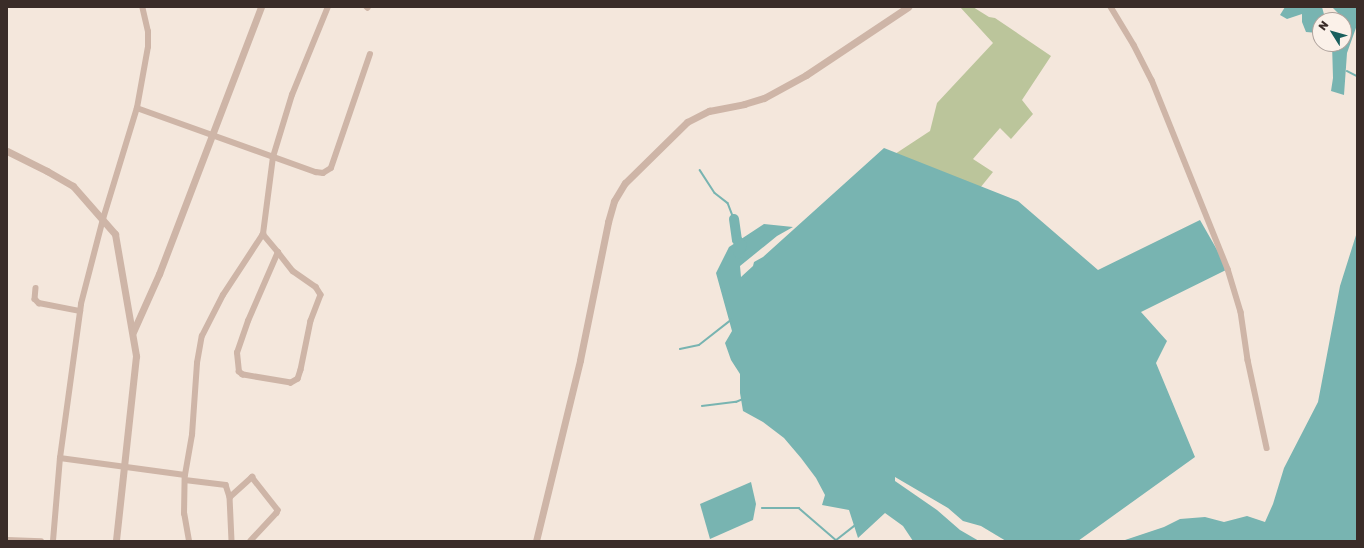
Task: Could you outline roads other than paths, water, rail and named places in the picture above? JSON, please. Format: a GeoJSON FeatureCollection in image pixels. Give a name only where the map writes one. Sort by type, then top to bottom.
{"type":"FeatureCollection","features":[{"type":"Feature","properties":{"kind":"street"},"geometry":{"type":"LineString","coordinates":[[53,541],[60,458],[80,311],[103,219],[137,108],[148,47],[148,32],[142,7]]}},
{"type":"Feature","properties":{"kind":"street"},"geometry":{"type":"LineString","coordinates":[[133,332],[159,274],[213,137],[261,7]]}},
{"type":"Feature","properties":{"kind":"street"},"geometry":{"type":"LineString","coordinates":[[189,541],[184,514],[185,478],[192,435],[197,363],[202,336],[223,295],[263,234],[273,157],[292,95],[328,7]]}},
{"type":"Feature","properties":{"kind":"street"},"geometry":{"type":"LineString","coordinates":[[536,541],[580,360],[608,222],[614,201],[625,183],[687,122],[709,111],[744,104],[764,98],[806,75],[908,7]]}},
{"type":"Feature","properties":{"kind":"street"},"geometry":{"type":"LineString","coordinates":[[1110,7],[1134,45],[1152,80],[1228,269],[1241,312],[1248,360],[1267,448]]}},
{"type":"Feature","properties":{"kind":"street"},"geometry":{"type":"LineString","coordinates":[[137,108],[213,137],[316,172],[323,173],[331,168],[370,54]]}},
{"type":"Feature","properties":{"kind":"street"},"geometry":{"type":"LineString","coordinates":[[7,151],[47,170],[73,186],[115,234],[136,356],[116,541]]}},
{"type":"Feature","properties":{"kind":"street"},"geometry":{"type":"LineString","coordinates":[[263,234],[278,252],[293,270],[316,287],[321,295],[311,321],[298,379],[291,383],[243,375],[239,372],[237,353],[248,321],[278,252]]}},
{"type":"Feature","properties":{"kind":"street"},"geometry":{"type":"LineString","coordinates":[[36,288],[35,299],[39,302],[80,311]]}},
{"type":"Feature","properties":{"kind":"street"},"geometry":{"type":"LineString","coordinates":[[60,458],[123,467],[226,485],[230,497],[232,541]]}},
{"type":"Feature","properties":{"kind":"street"},"geometry":{"type":"LineString","coordinates":[[230,497],[252,477],[278,510],[277,513],[251,541]]}},
{"type":"Feature","properties":{"kind":"street"},"geometry":{"type":"LineString","coordinates":[[7,540],[41,541]]}},
{"type":"Feature","properties":{"kind":"water"},"geometry":{"type":"Polygon","coordinates":[[[1285,7],[1322,7],[1323,12],[1312,12],[1312,32],[1306,32],[1302,22],[1302,14],[1287,19],[1280,15],[1285,7]]]}},
{"type":"Feature","properties":{"kind":"water"},"geometry":{"type":"Polygon","coordinates":[[[1332,7],[1357,7],[1357,25],[1352,39],[1352,12],[1337,12],[1332,7]]]}},
{"type":"Feature","properties":{"kind":"water"},"geometry":{"type":"Polygon","coordinates":[[[1332,52],[1347,52],[1344,95],[1331,91],[1333,78],[1332,52]]]}},
{"type":"Feature","properties":{"kind":"water"},"geometry":{"type":"Polygon","coordinates":[[[884,148],[1018,201],[1098,270],[1200,220],[1228,269],[1141,312],[1167,341],[1156,363],[1195,457],[1078,541],[1006,541],[981,526],[963,521],[948,508],[895,477],[895,481],[937,510],[960,530],[979,541],[913,541],[903,526],[885,513],[858,538],[849,510],[822,505],[825,495],[816,478],[801,458],[784,438],[763,422],[743,411],[740,393],[740,374],[731,360],[725,343],[732,331],[716,273],[729,247],[764,224],[793,227],[777,236],[740,266],[741,277],[753,266],[754,262],[763,257],[884,148]]]}},
{"type":"Feature","properties":{"kind":"water"},"geometry":{"type":"Polygon","coordinates":[[[1357,232],[1357,541],[1122,541],[1164,527],[1180,519],[1205,517],[1224,522],[1247,516],[1265,522],[1273,504],[1284,468],[1318,402],[1340,286],[1357,232]]]}},
{"type":"Feature","properties":{"kind":"water"},"geometry":{"type":"Polygon","coordinates":[[[751,482],[756,504],[753,520],[710,539],[700,504],[751,482]]]}},
{"type":"Feature","properties":{"kind":"waterway"},"geometry":{"type":"LineString","coordinates":[[1347,71],[1357,76]]}},
{"type":"Feature","properties":{"kind":"waterway"},"geometry":{"type":"LineString","coordinates":[[700,170],[715,193],[728,203],[734,219]]}},
{"type":"Feature","properties":{"kind":"waterway"},"geometry":{"type":"LineString","coordinates":[[734,219],[737,240],[742,245],[739,253]]}},
{"type":"Feature","properties":{"kind":"waterway"},"geometry":{"type":"LineString","coordinates":[[680,349],[699,345],[731,320]]}},
{"type":"Feature","properties":{"kind":"waterway"},"geometry":{"type":"LineString","coordinates":[[702,406],[736,402],[743,399]]}},
{"type":"Feature","properties":{"kind":"waterway"},"geometry":{"type":"LineString","coordinates":[[762,508],[799,508],[836,540]]}},
{"type":"Feature","properties":{"kind":"waterway"},"geometry":{"type":"LineString","coordinates":[[835,541],[857,524]]}}]}
